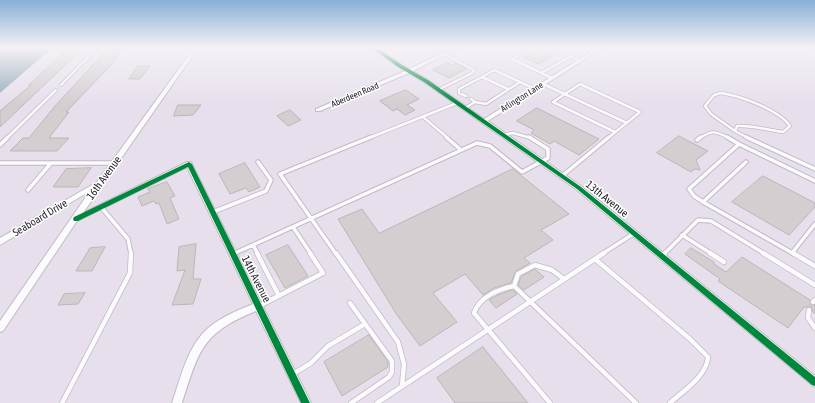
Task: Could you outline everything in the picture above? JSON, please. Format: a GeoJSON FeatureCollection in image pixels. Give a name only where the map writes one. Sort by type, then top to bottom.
{"type":"FeatureCollection","features":[{"type":"Feature","properties":{"kind":"street","name":"16th Avenue"},"geometry":{"type":"LineString","coordinates":[[0,328],[100,182],[183,67]]}},
{"type":"Feature","properties":{"kind":"street","name":"13th Avenue"},"geometry":{"type":"LineString","coordinates":[[403,67],[484,121],[579,188],[633,234],[815,382]]}},
{"type":"Feature","properties":{"kind":"street","name":"Aberdeen Road"},"geometry":{"type":"LineString","coordinates":[[318,110],[418,67]]}},
{"type":"Feature","properties":{"kind":"street","name":"Arlington Lane"},"geometry":{"type":"LineString","coordinates":[[484,121],[570,67]]}},
{"type":"Feature","properties":{"kind":"street","name":"14th Avenue"},"geometry":{"type":"LineString","coordinates":[[101,207],[189,164],[248,288],[259,306],[306,403]]}},
{"type":"Feature","properties":{"kind":"street","name":"Seaboard Drive"},"geometry":{"type":"LineString","coordinates":[[0,242],[100,182]]}},
{"type":"Feature","properties":{"kind":"street"},"geometry":{"type":"LineString","coordinates":[[76,219],[101,207]]}},
{"type":"Feature","properties":{"kind":"street"},"geometry":{"type":"LineString","coordinates":[[177,403],[195,354],[207,335],[236,316],[259,306]]}},
{"type":"Feature","properties":{"kind":"lane"},"geometry":{"type":"LineString","coordinates":[[61,85],[79,67]]}},
{"type":"Feature","properties":{"kind":"lane"},"geometry":{"type":"LineString","coordinates":[[438,90],[472,73],[474,70],[468,67]]}},
{"type":"Feature","properties":{"kind":"lane"},"geometry":{"type":"LineString","coordinates":[[528,67],[552,78]]}},
{"type":"Feature","properties":{"kind":"lane"},"geometry":{"type":"LineString","coordinates":[[541,73],[552,67]]}},
{"type":"Feature","properties":{"kind":"lane"},"geometry":{"type":"LineString","coordinates":[[466,96],[459,93],[459,89],[494,70],[535,89]]}},
{"type":"Feature","properties":{"kind":"lane"},"geometry":{"type":"LineString","coordinates":[[482,76],[508,89]]}},
{"type":"Feature","properties":{"kind":"lane"},"geometry":{"type":"LineString","coordinates":[[471,99],[476,102],[486,104],[520,82]]}},
{"type":"Feature","properties":{"kind":"lane"},"geometry":{"type":"LineString","coordinates":[[543,84],[627,123]]}},
{"type":"Feature","properties":{"kind":"lane"},"geometry":{"type":"LineString","coordinates":[[562,176],[640,112],[580,84],[553,102],[615,132]]}},
{"type":"Feature","properties":{"kind":"lane"},"geometry":{"type":"LineString","coordinates":[[0,145],[56,90]]}},
{"type":"Feature","properties":{"kind":"lane"},"geometry":{"type":"LineString","coordinates":[[734,132],[738,126],[744,125],[783,132],[790,126],[785,119],[735,95],[722,93],[714,95],[705,106],[707,111],[734,132],[815,169]]}},
{"type":"Feature","properties":{"kind":"lane"},"geometry":{"type":"LineString","coordinates":[[465,108],[476,102]]}},
{"type":"Feature","properties":{"kind":"lane"},"geometry":{"type":"LineString","coordinates":[[402,386],[405,372],[403,354],[398,342],[310,219],[280,174],[457,103]]}},
{"type":"Feature","properties":{"kind":"lane"},"geometry":{"type":"LineString","coordinates":[[423,116],[461,150]]}},
{"type":"Feature","properties":{"kind":"lane"},"geometry":{"type":"LineString","coordinates":[[232,255],[477,143],[485,144],[522,172],[548,158],[548,149],[517,132],[510,132],[502,135]]}},
{"type":"Feature","properties":{"kind":"lane"},"geometry":{"type":"LineString","coordinates":[[697,140],[710,132],[717,132],[815,181]]}},
{"type":"Feature","properties":{"kind":"lane"},"geometry":{"type":"LineString","coordinates":[[739,144],[689,189],[694,196],[703,202],[815,266]]}},
{"type":"Feature","properties":{"kind":"lane"},"geometry":{"type":"LineString","coordinates":[[212,213],[266,191],[271,180],[258,162]]}},
{"type":"Feature","properties":{"kind":"lane"},"geometry":{"type":"LineString","coordinates":[[703,202],[746,162]]}},
{"type":"Feature","properties":{"kind":"lane"},"geometry":{"type":"LineString","coordinates":[[0,163],[115,163]]}},
{"type":"Feature","properties":{"kind":"lane"},"geometry":{"type":"LineString","coordinates":[[28,190],[51,163]]}},
{"type":"Feature","properties":{"kind":"lane"},"geometry":{"type":"LineString","coordinates":[[62,403],[130,273],[132,257],[128,239],[101,207]]}},
{"type":"Feature","properties":{"kind":"lane"},"geometry":{"type":"LineString","coordinates":[[661,257],[698,220],[711,221],[815,285]]}},
{"type":"Feature","properties":{"kind":"lane"},"geometry":{"type":"LineString","coordinates":[[792,253],[815,224]]}},
{"type":"Feature","properties":{"kind":"lane"},"geometry":{"type":"LineString","coordinates":[[259,306],[323,273],[293,226]]}},
{"type":"Feature","properties":{"kind":"lane"},"geometry":{"type":"LineString","coordinates":[[377,403],[633,234]]}},
{"type":"Feature","properties":{"kind":"lane"},"geometry":{"type":"LineString","coordinates":[[682,235],[724,262]]}},
{"type":"Feature","properties":{"kind":"lane"},"geometry":{"type":"LineString","coordinates":[[253,245],[279,296]]}},
{"type":"Feature","properties":{"kind":"lane"},"geometry":{"type":"LineString","coordinates":[[595,259],[690,339],[708,357],[709,362],[705,369],[670,403]]}},
{"type":"Feature","properties":{"kind":"lane"},"geometry":{"type":"LineString","coordinates":[[514,286],[518,274],[535,265],[552,270],[564,279]]}},
{"type":"Feature","properties":{"kind":"lane"},"geometry":{"type":"LineString","coordinates":[[514,286],[636,403]]}},
{"type":"Feature","properties":{"kind":"lane"},"geometry":{"type":"LineString","coordinates":[[514,286],[503,288],[480,302],[474,308],[474,313],[550,403]]}},
{"type":"Feature","properties":{"kind":"lane"},"geometry":{"type":"LineString","coordinates":[[350,303],[392,361],[392,372],[389,377],[380,385],[351,403]]}},
{"type":"Feature","properties":{"kind":"lane"},"geometry":{"type":"LineString","coordinates":[[809,310],[808,318],[815,328]]}},
{"type":"Feature","properties":{"kind":"lane"},"geometry":{"type":"LineString","coordinates":[[292,374],[312,363],[328,346],[365,324]]}},
{"type":"Feature","properties":{"kind":"water"},"geometry":{"type":"Polygon","coordinates":[[[0,67],[30,67],[0,93],[0,67]]]}},
{"type":"Feature","properties":{"kind":"building"},"geometry":{"type":"Polygon","coordinates":[[[49,67],[63,67],[0,127],[0,111],[31,85],[29,85],[49,67]]]}},
{"type":"Feature","properties":{"kind":"building"},"geometry":{"type":"Polygon","coordinates":[[[92,67],[109,67],[66,112],[69,112],[49,138],[69,138],[57,151],[10,151],[23,138],[29,138],[56,105],[92,67]]]}},
{"type":"Feature","properties":{"kind":"building"},"geometry":{"type":"Polygon","coordinates":[[[137,67],[149,67],[140,79],[129,79],[137,67]]]}},
{"type":"Feature","properties":{"kind":"building"},"geometry":{"type":"Polygon","coordinates":[[[439,67],[462,67],[466,69],[449,78],[433,70],[439,67]]]}},
{"type":"Feature","properties":{"kind":"building"},"geometry":{"type":"Polygon","coordinates":[[[406,90],[419,99],[407,105],[415,110],[405,115],[397,109],[393,111],[380,101],[406,90]]]}},
{"type":"Feature","properties":{"kind":"building"},"geometry":{"type":"Polygon","coordinates":[[[178,105],[201,105],[193,115],[174,116],[178,105]]]}},
{"type":"Feature","properties":{"kind":"building"},"geometry":{"type":"Polygon","coordinates":[[[537,108],[599,139],[579,155],[554,141],[550,144],[531,133],[534,130],[517,121],[537,108]]]}},
{"type":"Feature","properties":{"kind":"building"},"geometry":{"type":"Polygon","coordinates":[[[290,110],[301,120],[288,126],[277,116],[290,110]]]}},
{"type":"Feature","properties":{"kind":"building"},"geometry":{"type":"Polygon","coordinates":[[[679,136],[708,151],[696,160],[700,170],[695,169],[691,172],[657,153],[679,136]]]}},
{"type":"Feature","properties":{"kind":"building"},"geometry":{"type":"Polygon","coordinates":[[[245,163],[260,187],[249,192],[246,188],[230,194],[219,174],[245,163]]]}},
{"type":"Feature","properties":{"kind":"building"},"geometry":{"type":"Polygon","coordinates":[[[91,168],[78,187],[53,187],[66,169],[91,168]]]}},
{"type":"Feature","properties":{"kind":"building"},"geometry":{"type":"Polygon","coordinates":[[[513,169],[569,214],[541,230],[553,240],[524,258],[530,263],[516,271],[511,283],[494,288],[483,295],[465,274],[433,293],[457,322],[420,346],[397,315],[338,219],[362,209],[379,233],[513,169]]]}},
{"type":"Feature","properties":{"kind":"building"},"geometry":{"type":"Polygon","coordinates":[[[763,176],[815,203],[815,207],[789,235],[732,202],[763,176]]]}},
{"type":"Feature","properties":{"kind":"building"},"geometry":{"type":"Polygon","coordinates":[[[167,182],[175,196],[170,198],[179,219],[167,224],[159,203],[156,204],[154,201],[142,206],[138,197],[150,192],[148,189],[167,182]]]}},
{"type":"Feature","properties":{"kind":"building"},"geometry":{"type":"Polygon","coordinates":[[[196,244],[193,279],[201,279],[193,304],[172,305],[185,270],[177,271],[179,247],[196,244]]]}},
{"type":"Feature","properties":{"kind":"building"},"geometry":{"type":"Polygon","coordinates":[[[288,245],[308,276],[285,288],[266,255],[288,245]]]}},
{"type":"Feature","properties":{"kind":"building"},"geometry":{"type":"Polygon","coordinates":[[[105,247],[92,271],[76,271],[90,248],[105,247]]]}},
{"type":"Feature","properties":{"kind":"building"},"geometry":{"type":"Polygon","coordinates":[[[691,248],[714,262],[714,264],[726,272],[742,257],[810,300],[811,305],[815,305],[815,314],[811,307],[804,307],[788,328],[718,281],[720,279],[685,254],[691,248]]]}},
{"type":"Feature","properties":{"kind":"building"},"geometry":{"type":"Polygon","coordinates":[[[535,269],[544,277],[524,290],[518,285],[521,277],[535,269]]]}},
{"type":"Feature","properties":{"kind":"building"},"geometry":{"type":"Polygon","coordinates":[[[513,290],[517,294],[496,308],[489,300],[498,295],[513,290]]]}},
{"type":"Feature","properties":{"kind":"building"},"geometry":{"type":"Polygon","coordinates":[[[85,293],[78,304],[58,305],[64,294],[85,293]]]}},
{"type":"Feature","properties":{"kind":"building"},"geometry":{"type":"Polygon","coordinates":[[[369,335],[388,362],[388,367],[342,396],[324,362],[369,335]]]}},
{"type":"Feature","properties":{"kind":"building"},"geometry":{"type":"Polygon","coordinates":[[[483,347],[528,403],[455,403],[437,378],[483,347]]]}},
{"type":"Feature","properties":{"kind":"cycle path"},"geometry":{"type":"LineString","coordinates":[[401,67],[426,81],[579,188],[815,382]]}},
{"type":"Feature","properties":{"kind":"cycle path"},"geometry":{"type":"LineString","coordinates":[[76,219],[189,164],[306,403]]}}]}
